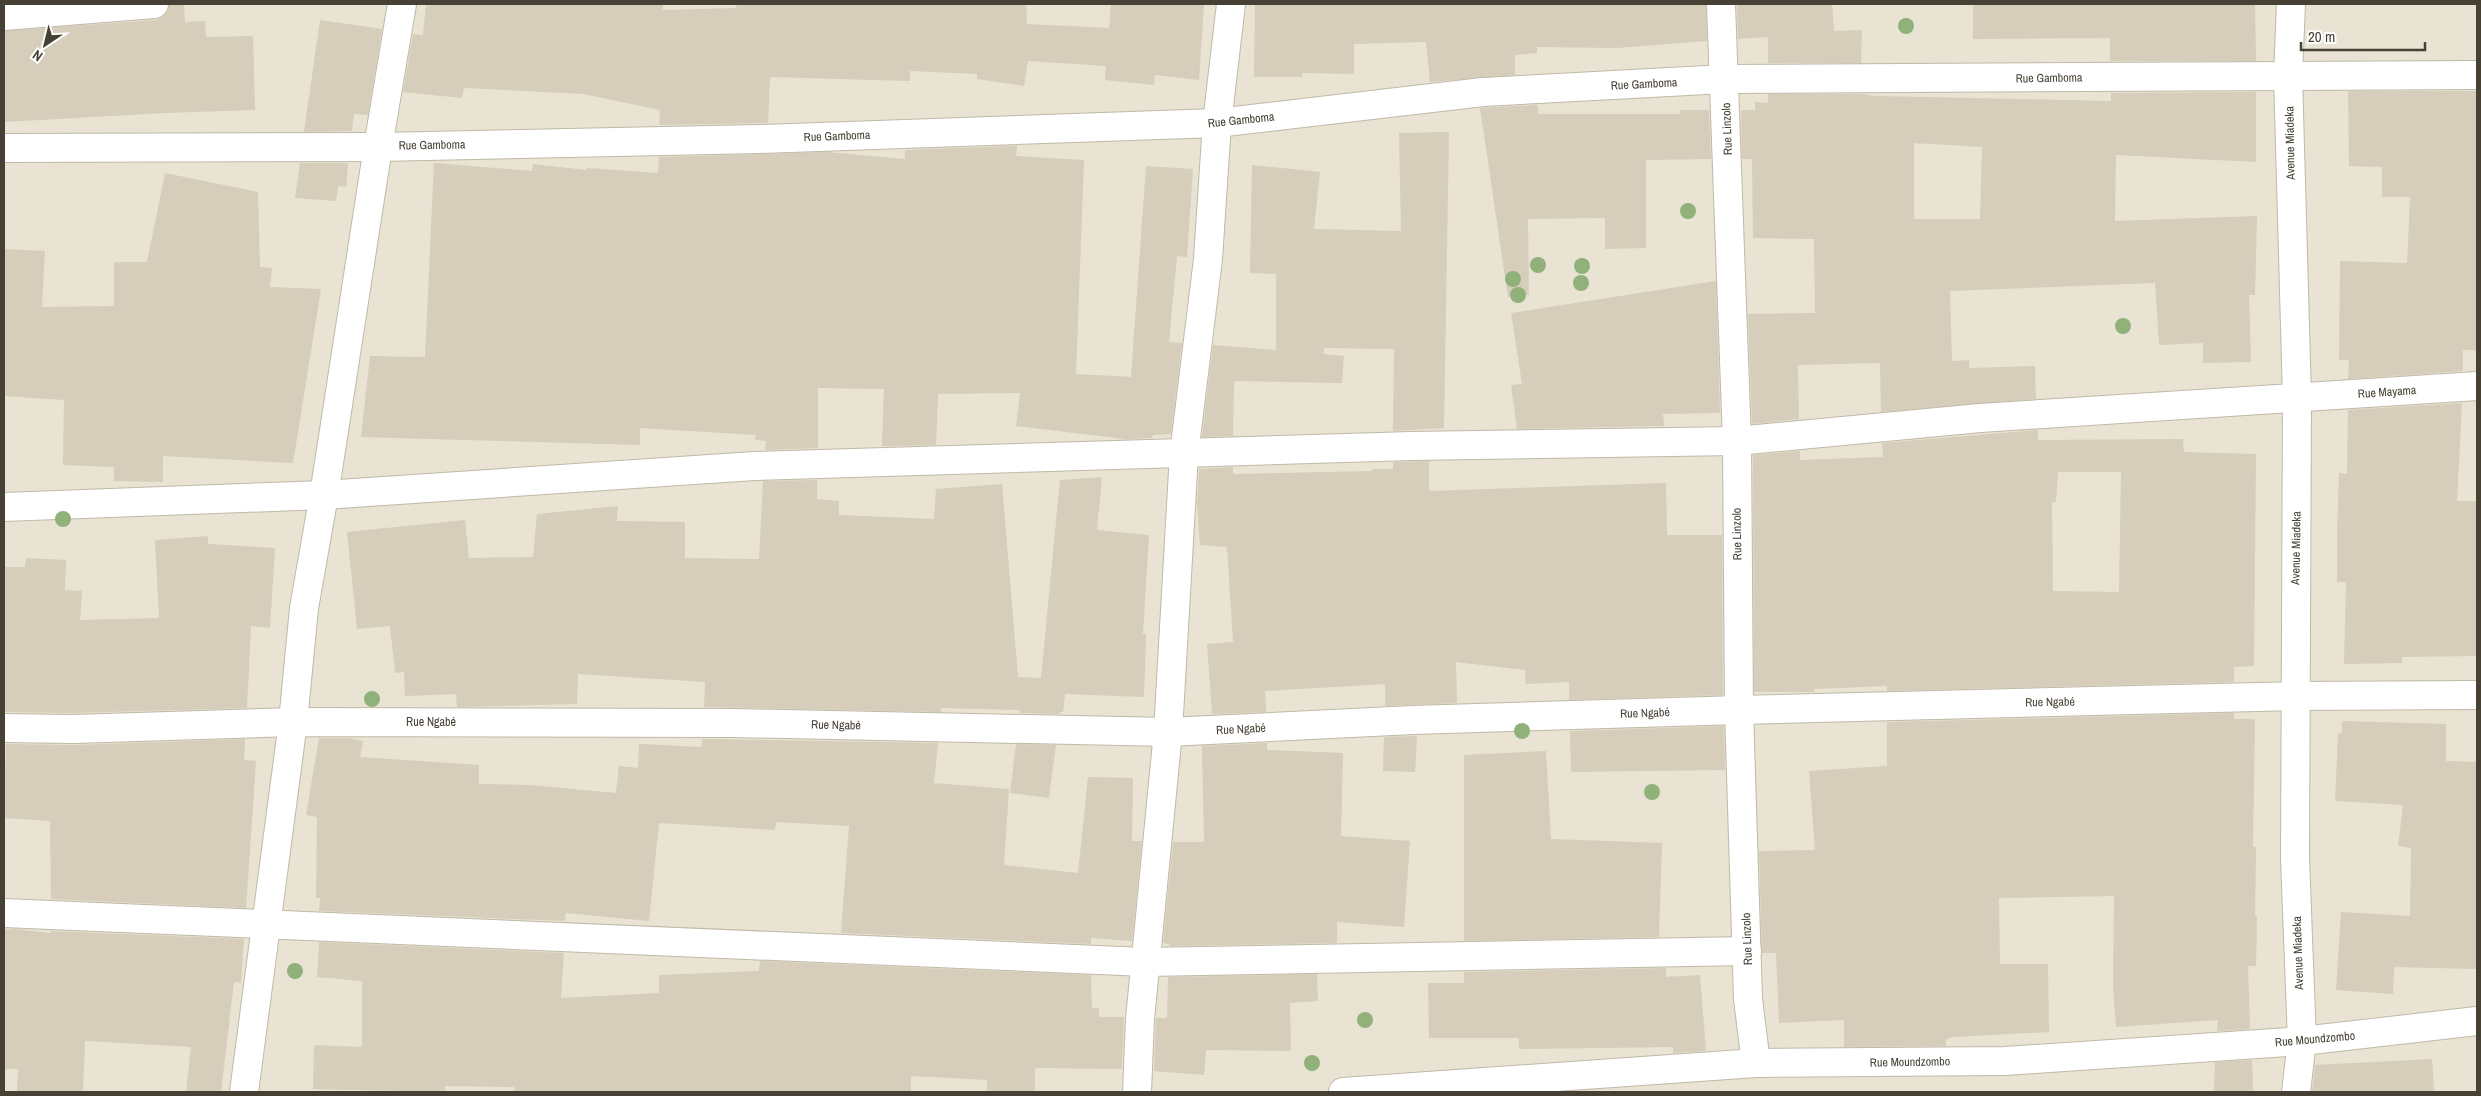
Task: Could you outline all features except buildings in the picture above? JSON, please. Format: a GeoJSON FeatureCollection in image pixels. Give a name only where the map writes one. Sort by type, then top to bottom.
{"type":"FeatureCollection","features":[{"type":"Feature","properties":{"kind":"street"},"geometry":{"type":"LineString","coordinates":[[4,16],[154,4]]}},
{"type":"Feature","properties":{"kind":"street"},"geometry":{"type":"LineString","coordinates":[[244,1092],[293,722],[304,608],[324,495],[402,4]]}},
{"type":"Feature","properties":{"kind":"street"},"geometry":{"type":"LineString","coordinates":[[1137,1092],[1140,1019],[1168,732],[1184,454],[1208,259],[1218,123],[1231,4]]}},
{"type":"Feature","properties":{"kind":"street","name":"Rue Linzolo"},"geometry":{"type":"LineString","coordinates":[[1721,4],[1736,441],[1739,710],[1748,999],[1756,1063]]}},
{"type":"Feature","properties":{"kind":"street","name":"Avenue Miadeka"},"geometry":{"type":"LineString","coordinates":[[2291,4],[2288,75],[2297,398],[2294,696],[2295,858],[2302,1041],[2296,1092]]}},
{"type":"Feature","properties":{"kind":"street","name":"Rue Gamboma"},"geometry":{"type":"LineString","coordinates":[[4,148],[378,146],[759,139],[1218,123],[1483,92],[1725,79],[1958,80],[2288,75],[2477,75]]}},
{"type":"Feature","properties":{"kind":"street","name":"Rue Mayama"},"geometry":{"type":"LineString","coordinates":[[4,507],[324,495],[754,466],[1410,446],[1736,441],[1980,418],[2477,386]]}},
{"type":"Feature","properties":{"kind":"street","name":"Rue Ngabé"},"geometry":{"type":"LineString","coordinates":[[4,728],[73,729],[293,722],[733,723],[1168,732],[1403,721],[1739,710],[2294,696],[2477,694]]}},
{"type":"Feature","properties":{"kind":"street"},"geometry":{"type":"LineString","coordinates":[[4,912],[267,926],[1145,962],[1747,951]]}},
{"type":"Feature","properties":{"kind":"street","name":"Rue Moundzombo"},"geometry":{"type":"LineString","coordinates":[[1343,1092],[1756,1063],[2005,1061],[2302,1041],[2477,1021]]}},
{"type":"Feature","properties":{"kind":"shaded area"},"geometry":{"type":"Polygon","coordinates":[[[4,4],[2477,4],[2477,1092],[4,1092],[4,4]]]}}]}
